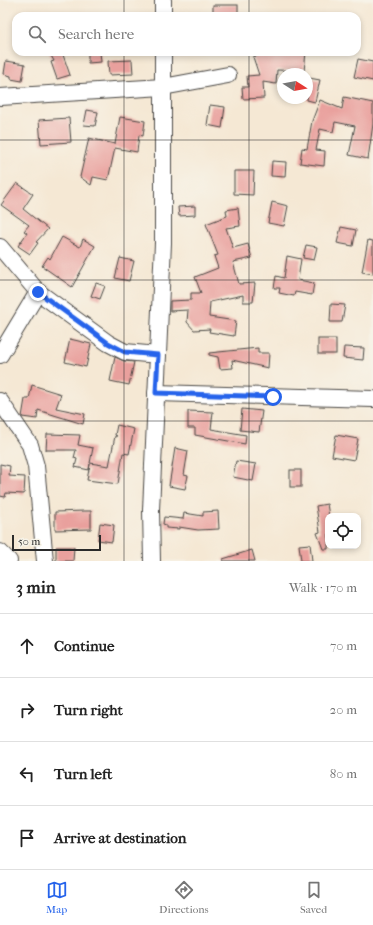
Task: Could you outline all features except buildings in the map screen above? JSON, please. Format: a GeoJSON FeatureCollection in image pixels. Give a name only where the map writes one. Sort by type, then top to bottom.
{"type":"FeatureCollection","features":[{"type":"Feature","properties":{"kind":"street"},"geometry":{"type":"LineString","coordinates":[[163,0],[163,12]]}},
{"type":"Feature","properties":{"kind":"street"},"geometry":{"type":"LineString","coordinates":[[152,561],[151,510],[163,243],[163,56]]}},
{"type":"Feature","properties":{"kind":"street"},"geometry":{"type":"LineString","coordinates":[[0,97],[163,87],[228,75]]}},
{"type":"Feature","properties":{"kind":"street"},"geometry":{"type":"LineString","coordinates":[[0,248],[38,292],[108,343],[125,352],[158,355]]}},
{"type":"Feature","properties":{"kind":"street"},"geometry":{"type":"LineString","coordinates":[[0,356],[38,292]]}},
{"type":"Feature","properties":{"kind":"street"},"geometry":{"type":"LineString","coordinates":[[156,393],[373,399]]}},
{"type":"Feature","properties":{"kind":"street"},"geometry":{"type":"LineString","coordinates":[[0,401],[30,444],[36,466],[45,561]]}},
{"type":"Feature","properties":{"kind":"street"},"geometry":{"type":"LineString","coordinates":[[0,552],[9,561]]}},
{"type":"Feature","properties":{"kind":"route"},"geometry":{"type":"LineString","coordinates":[[38,292],[108,343],[125,352],[158,355],[156,393],[273,397]]}}]}
